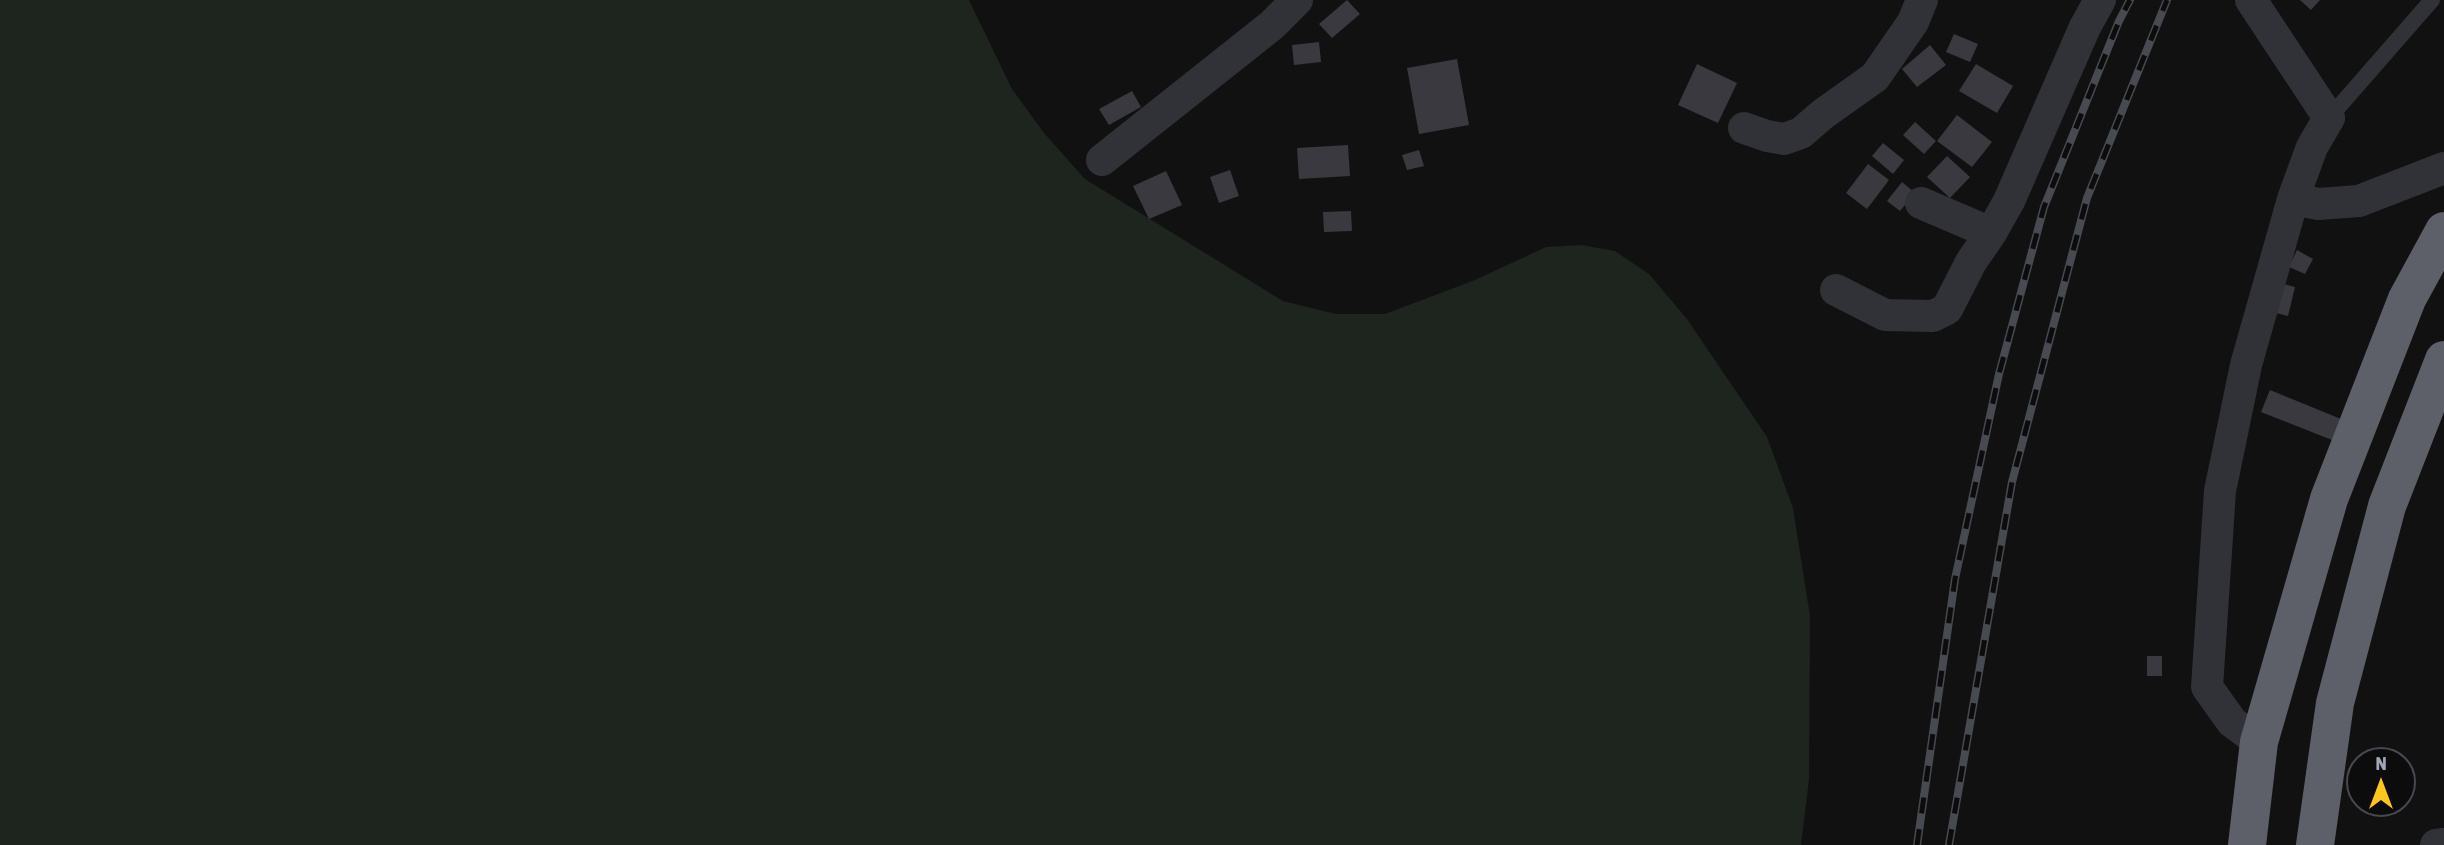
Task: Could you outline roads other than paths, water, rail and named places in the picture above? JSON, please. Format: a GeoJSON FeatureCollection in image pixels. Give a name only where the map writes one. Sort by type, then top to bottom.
{"type":"FeatureCollection","features":[{"type":"Feature","properties":{"kind":"highway"},"geometry":{"type":"LineString","coordinates":[[2247,845],[2259,742],[2329,499],[2407,299],[2444,230]]}},
{"type":"Feature","properties":{"kind":"highway"},"geometry":{"type":"LineString","coordinates":[[2315,845],[2335,703],[2380,532],[2387,506],[2444,360]]}},
{"type":"Feature","properties":{"kind":"street"},"geometry":{"type":"LineString","coordinates":[[1102,160],[1272,25],[1297,0]]}},
{"type":"Feature","properties":{"kind":"street"},"geometry":{"type":"LineString","coordinates":[[1744,128],[1784,139],[1801,134],[1875,77],[1913,22],[1922,0]]}},
{"type":"Feature","properties":{"kind":"street"},"geometry":{"type":"LineString","coordinates":[[1836,289],[1885,315],[1933,316],[1947,309],[1971,262],[2010,201],[2085,27],[2100,0]]}},
{"type":"Feature","properties":{"kind":"street"},"geometry":{"type":"LineString","coordinates":[[2251,0],[2329,118],[2312,147],[2293,199],[2246,366],[2220,491],[2207,687],[2232,722],[2259,742]]}},
{"type":"Feature","properties":{"kind":"street"},"geometry":{"type":"LineString","coordinates":[[2293,199],[2318,204],[2359,201],[2444,168]]}},
{"type":"Feature","properties":{"kind":"street"},"geometry":{"type":"LineString","coordinates":[[1921,203],[1991,233]]}},
{"type":"Feature","properties":{"kind":"street"},"geometry":{"type":"LineString","coordinates":[[2436,845],[2444,844]]}},
{"type":"Feature","properties":{"kind":"lane"},"geometry":{"type":"LineString","coordinates":[[2329,118],[2432,0]]}},
{"type":"Feature","properties":{"kind":"railway"},"geometry":{"type":"LineString","coordinates":[[1917,845],[1955,579],[1999,374],[2044,207],[2119,21],[2130,0]]}},
{"type":"Feature","properties":{"kind":"railway"},"geometry":{"type":"LineString","coordinates":[[1949,845],[2012,482],[2087,198],[2167,0]]}}]}
